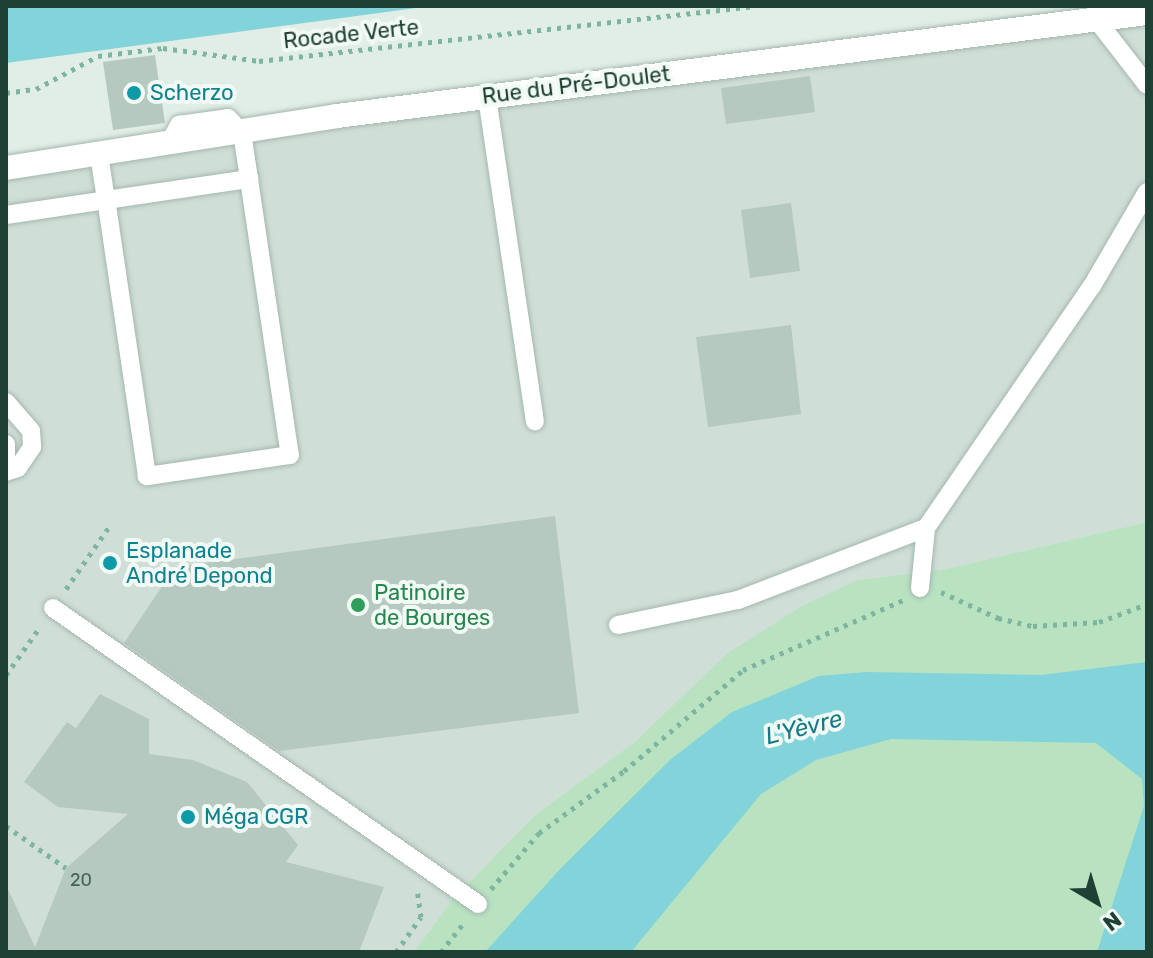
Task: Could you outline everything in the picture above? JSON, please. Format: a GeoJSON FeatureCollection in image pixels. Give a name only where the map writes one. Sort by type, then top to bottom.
{"type":"FeatureCollection","features":[{"type":"Feature","properties":{"kind":"street","name":"Rue du Pré-Doulet"},"geometry":{"type":"LineString","coordinates":[[6,168],[487,97],[1147,13]]}},
{"type":"Feature","properties":{"kind":"lane"},"geometry":{"type":"LineString","coordinates":[[1096,19],[1147,85]]}},
{"type":"Feature","properties":{"kind":"lane"},"geometry":{"type":"LineString","coordinates":[[487,97],[535,421]]}},
{"type":"Feature","properties":{"kind":"lane"},"geometry":{"type":"LineString","coordinates":[[99,154],[147,476],[161,474],[290,455],[242,133]]}},
{"type":"Feature","properties":{"kind":"lane"},"geometry":{"type":"LineString","coordinates":[[6,215],[249,179]]}},
{"type":"Feature","properties":{"kind":"lane"},"geometry":{"type":"LineString","coordinates":[[920,588],[926,528],[1092,286],[1147,192]]}},
{"type":"Feature","properties":{"kind":"lane"},"geometry":{"type":"LineString","coordinates":[[6,402],[31,431],[32,447],[18,468],[6,457]]}},
{"type":"Feature","properties":{"kind":"lane"},"geometry":{"type":"LineString","coordinates":[[618,625],[738,600],[926,528]]}},
{"type":"Feature","properties":{"kind":"lane"},"geometry":{"type":"LineString","coordinates":[[53,608],[478,904]]}},
{"type":"Feature","properties":{"kind":"path","name":"Rocade Verte"},"geometry":{"type":"LineString","coordinates":[[6,93],[36,89],[98,56],[150,49],[259,61],[756,6]]}},
{"type":"Feature","properties":{"kind":"path"},"geometry":{"type":"LineString","coordinates":[[441,952],[539,833],[624,771],[743,670],[791,645],[877,613],[920,588],[1033,626],[1099,622],[1147,604]]}},
{"type":"Feature","properties":{"kind":"path"},"geometry":{"type":"LineString","coordinates":[[6,826],[66,868]]}},
{"type":"Feature","properties":{"kind":"path"},"geometry":{"type":"LineString","coordinates":[[396,952],[421,917],[413,859]]}},
{"type":"Feature","properties":{"kind":"shaded area"},"geometry":{"type":"Polygon","coordinates":[[[1147,6],[1147,522],[946,569],[858,580],[535,815],[452,900],[414,952],[6,952],[6,167],[1147,6]]]}},
{"type":"Feature","properties":{"kind":"green space"},"geometry":{"type":"Polygon","coordinates":[[[1147,522],[1147,952],[414,952],[452,900],[535,815],[635,742],[728,653],[804,605],[858,580],[946,569],[1147,522]]]}},
{"type":"Feature","properties":{"kind":"water"},"geometry":{"type":"Polygon","coordinates":[[[431,6],[6,63],[6,8],[431,6]]]}},
{"type":"Feature","properties":{"kind":"water","name":"L'Yèvre"},"geometry":{"type":"Polygon","coordinates":[[[1147,662],[1147,952],[1097,952],[1144,806],[1142,779],[1096,743],[891,739],[816,760],[761,794],[631,952],[485,952],[562,867],[670,760],[732,712],[819,676],[866,672],[1041,675],[1147,662]]]}},
{"type":"Feature","properties":{"kind":"building","name":"Scherzo"},"geometry":{"type":"Polygon","coordinates":[[[155,55],[165,123],[113,130],[103,62],[155,55]]]}},
{"type":"Feature","properties":{"kind":"building"},"geometry":{"type":"Polygon","coordinates":[[[810,76],[815,112],[726,124],[721,88],[810,76]]]}},
{"type":"Feature","properties":{"kind":"building"},"geometry":{"type":"Polygon","coordinates":[[[791,203],[800,271],[750,278],[741,210],[791,203]]]}},
{"type":"Feature","properties":{"kind":"building"},"geometry":{"type":"Polygon","coordinates":[[[791,325],[801,414],[708,427],[696,337],[791,325]]]}},
{"type":"Feature","properties":{"kind":"building","name":"Patinoire de Bourges"},"geometry":{"type":"Polygon","coordinates":[[[555,516],[579,713],[279,751],[124,643],[175,567],[555,516]]]}},
{"type":"Feature","properties":{"kind":"building","name":"Méga CGR"},"geometry":{"type":"Polygon","coordinates":[[[100,694],[149,719],[149,754],[193,760],[247,782],[298,845],[286,862],[384,887],[359,952],[6,952],[6,885],[35,947],[66,868],[128,814],[58,807],[24,782],[67,722],[76,728],[100,694]]]}},
{"type":"Feature","properties":{"kind":"place","name":"Scherzo"},"geometry":{"type":"Point","coordinates":[134,93]}},
{"type":"Feature","properties":{"kind":"place","name":"Esplanade André Depond"},"geometry":{"type":"Point","coordinates":[110,563]}},
{"type":"Feature","properties":{"kind":"place","name":"Patinoire de Bourges"},"geometry":{"type":"Point","coordinates":[358,605]}},
{"type":"Feature","properties":{"kind":"place","name":"Méga CGR"},"geometry":{"type":"Point","coordinates":[188,817]}}]}
